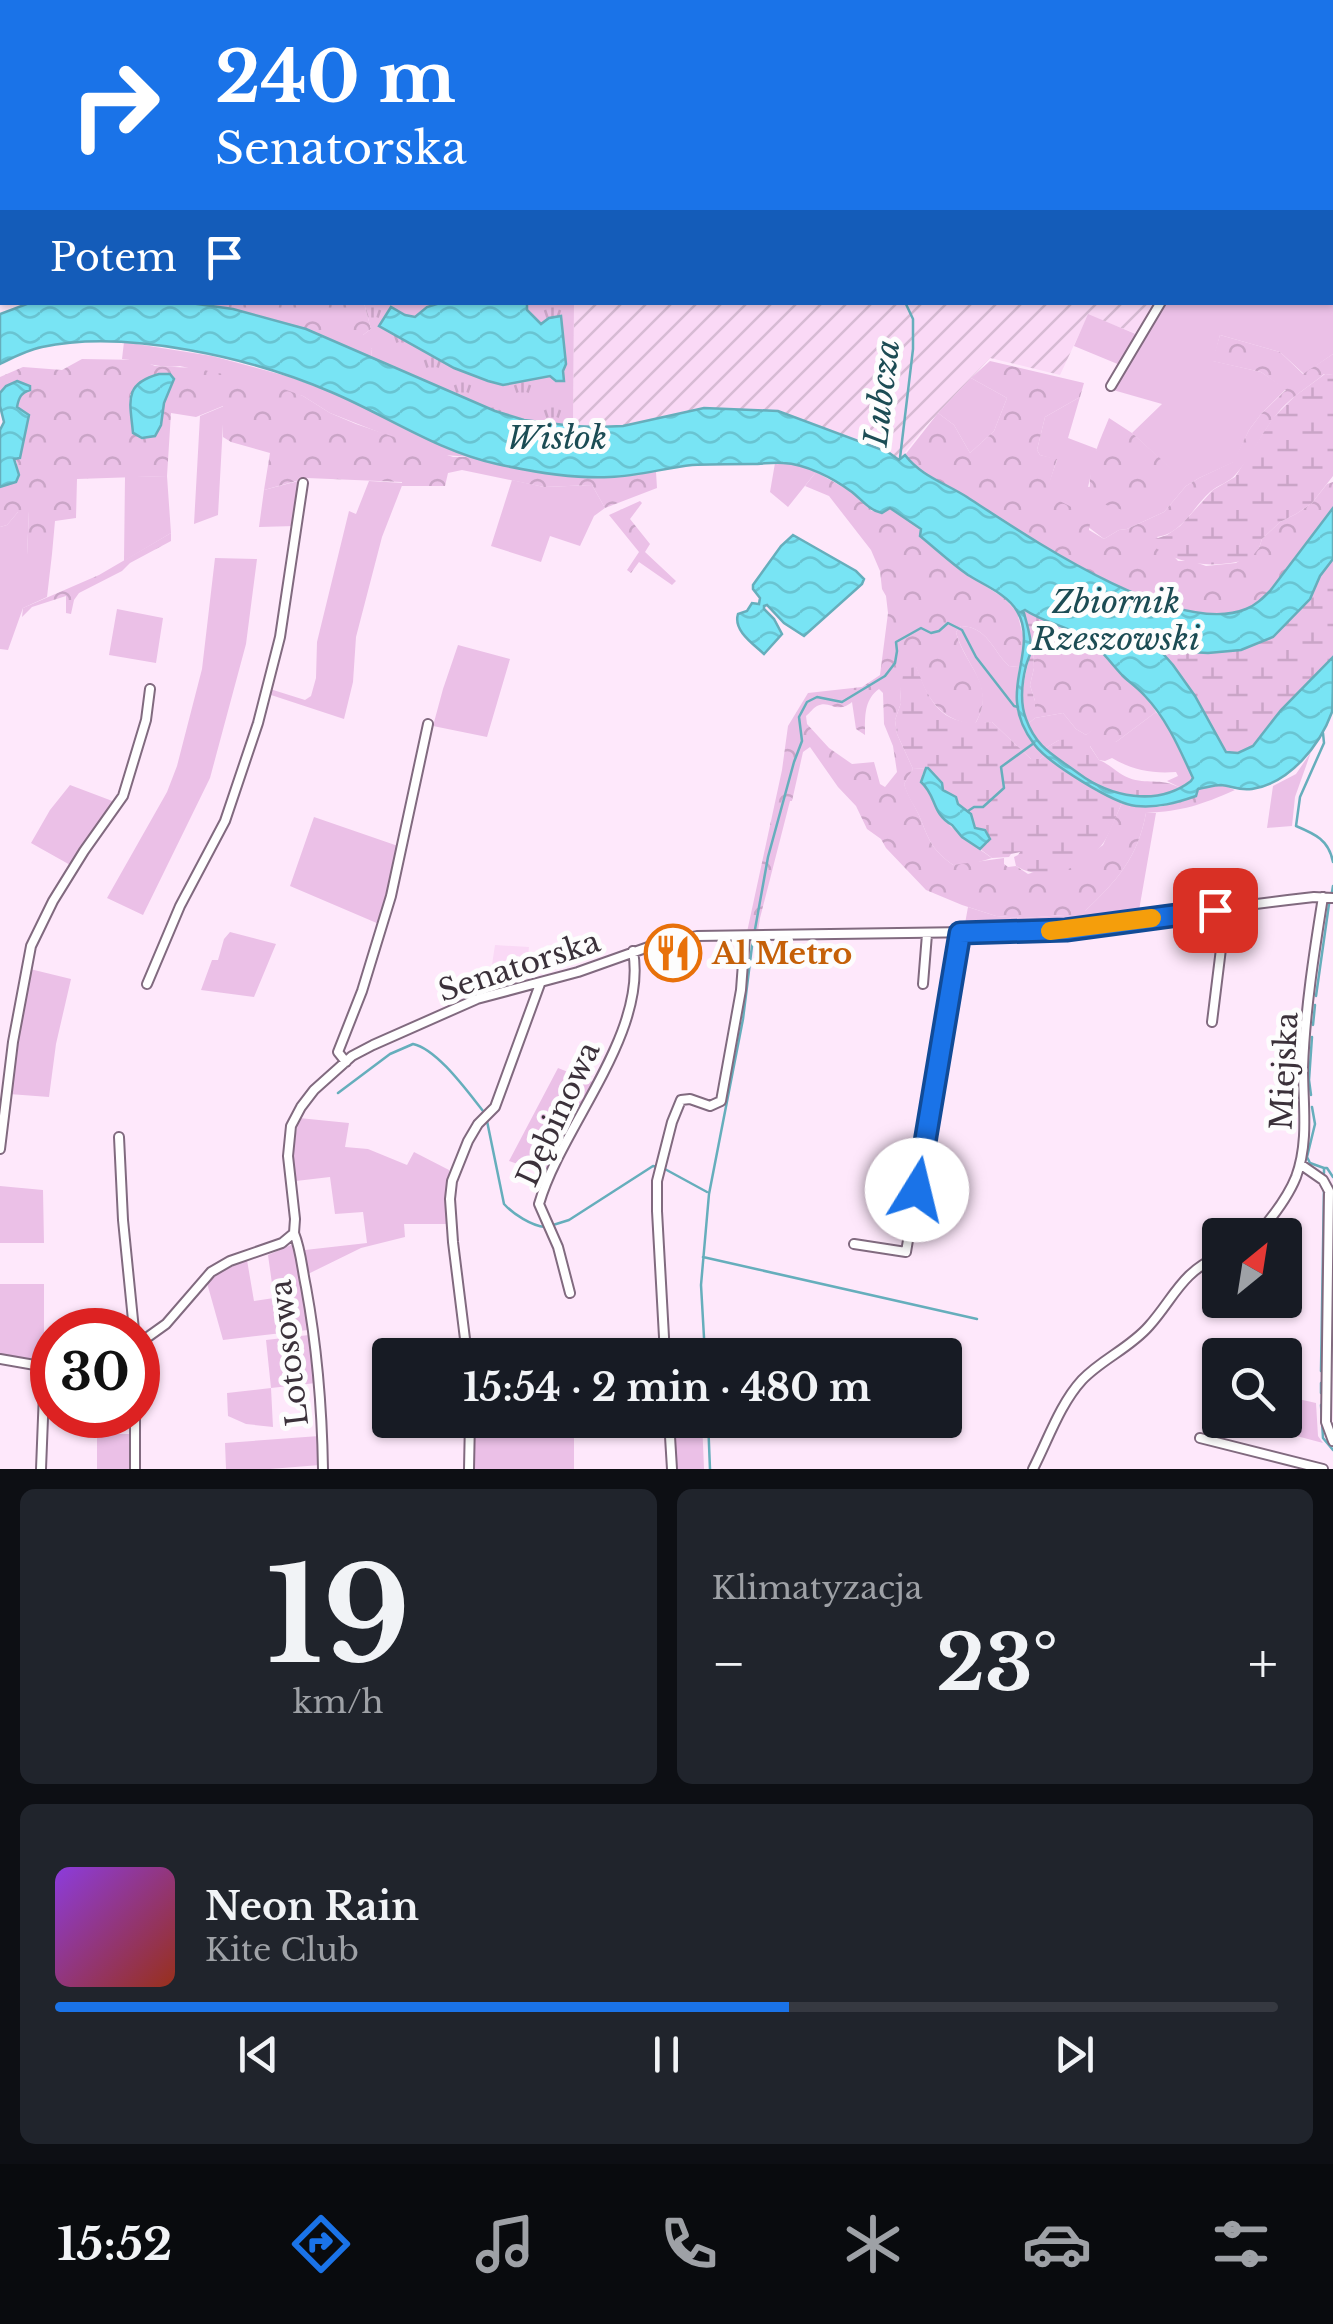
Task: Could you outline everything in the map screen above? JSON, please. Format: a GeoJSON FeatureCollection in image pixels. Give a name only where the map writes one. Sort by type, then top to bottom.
{"type":"FeatureCollection","features":[{"type":"Feature","properties":{"kind":"street"},"geometry":{"type":"LineString","coordinates":[[1111,386],[1159,305]]}},
{"type":"Feature","properties":{"kind":"street"},"geometry":{"type":"LineString","coordinates":[[147,984],[180,906],[225,821],[244,768],[280,636],[303,483]]}},
{"type":"Feature","properties":{"kind":"street"},"geometry":{"type":"LineString","coordinates":[[0,1149],[13,1042],[32,946],[64,884],[123,796],[146,720],[150,689]]}},
{"type":"Feature","properties":{"kind":"street"},"geometry":{"type":"LineString","coordinates":[[346,1062],[338,1052],[362,992],[391,896],[428,724]]}},
{"type":"Feature","properties":{"kind":"street","name":"Senatorska"},"geometry":{"type":"LineString","coordinates":[[294,1233],[288,1156],[291,1126],[314,1090],[373,1044],[477,999],[540,984],[633,951],[697,936],[1066,930],[1328,898]]}},
{"type":"Feature","properties":{"kind":"street","name":"Miejska"},"geometry":{"type":"LineString","coordinates":[[1269,1218],[1292,1186],[1300,1164],[1314,960],[1328,898]]}},
{"type":"Feature","properties":{"kind":"street"},"geometry":{"type":"LineString","coordinates":[[1212,1022],[1226,908]]}},
{"type":"Feature","properties":{"kind":"street"},"geometry":{"type":"LineString","coordinates":[[854,1244],[906,1252],[960,933]]}},
{"type":"Feature","properties":{"kind":"street"},"geometry":{"type":"LineString","coordinates":[[923,984],[927,934]]}},
{"type":"Feature","properties":{"kind":"street"},"geometry":{"type":"LineString","coordinates":[[664,1338],[656,1211],[660,1167],[681,1100],[714,1106],[721,1101],[741,990],[745,936]]}},
{"type":"Feature","properties":{"kind":"street","name":"Dębinowa"},"geometry":{"type":"LineString","coordinates":[[570,1293],[558,1247],[541,1212],[542,1196],[628,1015],[635,972],[633,951]]}},
{"type":"Feature","properties":{"kind":"street"},"geometry":{"type":"LineString","coordinates":[[466,1338],[450,1199],[455,1168],[468,1141],[498,1100],[540,984]]}},
{"type":"Feature","properties":{"kind":"street"},"geometry":{"type":"LineString","coordinates":[[119,1136],[122,1220],[132,1308]]}},
{"type":"Feature","properties":{"kind":"street"},"geometry":{"type":"LineString","coordinates":[[1300,1164],[1329,1187],[1326,1422],[1333,1441]]}},
{"type":"Feature","properties":{"kind":"street"},"geometry":{"type":"LineString","coordinates":[[160,1328],[211,1272],[282,1243],[294,1233]]}},
{"type":"Feature","properties":{"kind":"street","name":"Lotosowa"},"geometry":{"type":"LineString","coordinates":[[294,1233],[315,1342],[323,1469]]}},
{"type":"Feature","properties":{"kind":"street"},"geometry":{"type":"LineString","coordinates":[[1033,1469],[1071,1394],[1147,1328],[1187,1275],[1202,1264]]}},
{"type":"Feature","properties":{"kind":"street"},"geometry":{"type":"LineString","coordinates":[[0,1360],[30,1365]]}},
{"type":"Feature","properties":{"kind":"street"},"geometry":{"type":"LineString","coordinates":[[41,1469],[43,1438]]}},
{"type":"Feature","properties":{"kind":"street"},"geometry":{"type":"LineString","coordinates":[[135,1438],[135,1469]]}},
{"type":"Feature","properties":{"kind":"street"},"geometry":{"type":"LineString","coordinates":[[469,1469],[470,1438]]}},
{"type":"Feature","properties":{"kind":"street"},"geometry":{"type":"LineString","coordinates":[[670,1438],[672,1469]]}},
{"type":"Feature","properties":{"kind":"street"},"geometry":{"type":"LineString","coordinates":[[1200,1438],[1322,1469]]}},
{"type":"Feature","properties":{"kind":"shaded area"},"geometry":{"type":"Polygon","coordinates":[[[574,305],[1155,305],[1137,334],[1088,315],[1060,375],[990,358],[899,460],[888,452],[778,411],[704,408],[623,426],[573,426],[574,305]]]}},
{"type":"Feature","properties":{"kind":"shaded area"},"geometry":{"type":"Polygon","coordinates":[[[495,945],[529,947],[525,983],[495,990],[490,978],[495,945]]]}},
{"type":"Feature","properties":{"kind":"green space"},"geometry":{"type":"Polygon","coordinates":[[[200,305],[365,305],[371,329],[363,335],[372,349],[371,357],[306,329],[233,309],[200,305]]]}},
{"type":"Feature","properties":{"kind":"green space"},"geometry":{"type":"Polygon","coordinates":[[[365,305],[574,305],[573,426],[524,420],[495,411],[371,357],[372,349],[363,335],[371,329],[365,305]]]}},
{"type":"Feature","properties":{"kind":"green space"},"geometry":{"type":"Polygon","coordinates":[[[1155,305],[1333,305],[1333,354],[1304,374],[1280,352],[1220,335],[1213,361],[1261,372],[1286,389],[1249,430],[1234,462],[1186,486],[1164,512],[1104,539],[1045,494],[1057,460],[1040,455],[1037,450],[1045,417],[1080,397],[1068,438],[1097,449],[1088,487],[1172,470],[1132,433],[1162,404],[1113,390],[1155,305]]]}},
{"type":"Feature","properties":{"kind":"green space"},"geometry":{"type":"Polygon","coordinates":[[[1088,314],[1138,335],[1120,365],[1074,346],[1088,314]]]}},
{"type":"Feature","properties":{"kind":"green space"},"geometry":{"type":"Polygon","coordinates":[[[1220,335],[1280,352],[1303,374],[1333,354],[1333,375],[1324,374],[1286,404],[1233,477],[1210,492],[1174,531],[1157,537],[1178,561],[1206,566],[1236,563],[1259,548],[1262,539],[1280,522],[1312,503],[1333,482],[1333,508],[1270,591],[1246,609],[1216,614],[1142,597],[1026,535],[926,474],[905,455],[938,413],[954,425],[970,453],[994,431],[1007,398],[971,378],[990,361],[1084,383],[1080,397],[1045,417],[1037,450],[1040,455],[1057,459],[1046,494],[1091,517],[1089,530],[1104,539],[1164,512],[1186,486],[1233,462],[1249,430],[1286,390],[1261,372],[1212,361],[1220,335]]]}},
{"type":"Feature","properties":{"kind":"green space"},"geometry":{"type":"Polygon","coordinates":[[[124,342],[212,356],[290,377],[470,457],[445,455],[391,437],[330,413],[303,396],[180,366],[122,359],[124,342]]]}},
{"type":"Feature","properties":{"kind":"green space"},"geometry":{"type":"Polygon","coordinates":[[[82,359],[141,360],[155,366],[194,368],[267,383],[303,396],[356,424],[453,457],[592,478],[656,472],[657,488],[605,508],[592,485],[544,487],[462,470],[448,473],[445,486],[307,478],[264,490],[270,453],[223,437],[223,406],[196,417],[171,413],[167,476],[77,479],[76,518],[55,521],[52,554],[27,555],[29,512],[18,512],[0,527],[0,487],[16,482],[14,459],[20,458],[29,415],[17,407],[25,392],[6,386],[0,393],[0,377],[23,367],[62,370],[82,359]],[[170,390],[130,394],[133,433],[161,425],[170,390]]]}},
{"type":"Feature","properties":{"kind":"green space"},"geometry":{"type":"Polygon","coordinates":[[[1325,374],[1333,375],[1333,476],[1312,503],[1280,522],[1262,539],[1250,559],[1200,564],[1153,546],[1152,540],[1180,526],[1213,490],[1235,477],[1273,418],[1325,374]]]}},
{"type":"Feature","properties":{"kind":"green space"},"geometry":{"type":"Polygon","coordinates":[[[971,378],[1007,398],[994,431],[970,453],[954,425],[938,413],[971,378]]]}},
{"type":"Feature","properties":{"kind":"green space"},"geometry":{"type":"Polygon","coordinates":[[[224,406],[218,515],[194,524],[200,416],[224,406]]]}},
{"type":"Feature","properties":{"kind":"green space"},"geometry":{"type":"Polygon","coordinates":[[[1109,418],[1173,470],[1126,511],[1093,501],[1090,491],[1094,459],[1109,418]]]}},
{"type":"Feature","properties":{"kind":"green space"},"geometry":{"type":"Polygon","coordinates":[[[775,463],[816,472],[788,507],[770,492],[775,463]]]}},
{"type":"Feature","properties":{"kind":"green space"},"geometry":{"type":"Polygon","coordinates":[[[816,472],[850,491],[872,511],[889,507],[921,529],[921,536],[1017,612],[1025,643],[1019,667],[1009,666],[978,630],[961,626],[956,632],[981,687],[983,698],[975,724],[943,713],[916,667],[900,689],[897,734],[913,769],[904,784],[933,846],[953,865],[1004,858],[1008,867],[1016,866],[1028,874],[1091,854],[1103,845],[1122,803],[1160,807],[1196,796],[1198,789],[1222,785],[1235,790],[1192,806],[1146,813],[1132,855],[1085,911],[1085,924],[1065,926],[1064,915],[996,916],[926,890],[881,839],[867,829],[856,806],[810,747],[803,752],[758,931],[747,932],[788,726],[808,693],[862,687],[880,675],[888,613],[880,571],[871,550],[829,496],[805,486],[816,472]],[[879,689],[868,703],[865,735],[856,729],[852,702],[842,707],[822,704],[806,716],[807,724],[829,748],[852,764],[874,762],[880,784],[885,787],[897,772],[884,724],[883,693],[879,689]]]}},
{"type":"Feature","properties":{"kind":"green space"},"geometry":{"type":"Polygon","coordinates":[[[167,476],[171,533],[124,561],[125,477],[167,476]]]}},
{"type":"Feature","properties":{"kind":"green space"},"geometry":{"type":"Polygon","coordinates":[[[302,480],[295,526],[259,527],[264,490],[302,480]]]}},
{"type":"Feature","properties":{"kind":"green space"},"geometry":{"type":"Polygon","coordinates":[[[512,480],[544,487],[592,485],[605,508],[594,516],[580,546],[550,536],[541,562],[491,546],[512,480]]]}},
{"type":"Feature","properties":{"kind":"green space"},"geometry":{"type":"Polygon","coordinates":[[[369,481],[403,483],[382,537],[356,637],[353,682],[344,719],[268,694],[270,689],[305,700],[311,696],[317,642],[349,511],[356,514],[369,481]]]}},
{"type":"Feature","properties":{"kind":"green space"},"geometry":{"type":"Polygon","coordinates":[[[640,501],[630,519],[650,544],[645,552],[676,581],[672,585],[639,562],[631,573],[627,570],[639,552],[609,515],[640,501]]]}},
{"type":"Feature","properties":{"kind":"green space"},"geometry":{"type":"Polygon","coordinates":[[[29,511],[27,554],[52,554],[47,597],[23,608],[8,650],[0,649],[0,527],[18,512],[29,511]]]}},
{"type":"Feature","properties":{"kind":"green space"},"geometry":{"type":"Polygon","coordinates":[[[171,533],[171,541],[79,593],[71,614],[66,613],[66,596],[32,607],[22,617],[23,608],[99,575],[171,533]]]}},
{"type":"Feature","properties":{"kind":"green space"},"geometry":{"type":"Polygon","coordinates":[[[215,558],[257,559],[246,644],[210,778],[143,915],[107,898],[167,792],[177,766],[202,669],[215,558]]]}},
{"type":"Feature","properties":{"kind":"green space"},"geometry":{"type":"Polygon","coordinates":[[[1333,559],[1333,657],[1281,710],[1253,746],[1238,753],[1226,752],[1195,696],[1147,636],[1241,650],[1273,637],[1310,599],[1333,559]]]}},
{"type":"Feature","properties":{"kind":"green space"},"geometry":{"type":"Polygon","coordinates":[[[117,609],[163,618],[156,663],[109,655],[117,609]]]}},
{"type":"Feature","properties":{"kind":"green space"},"geometry":{"type":"Polygon","coordinates":[[[1026,610],[1097,647],[1067,650],[1054,645],[1041,627],[1033,634],[1030,685],[1035,718],[1029,723],[1023,697],[1030,648],[1021,611],[1026,610]]]}},
{"type":"Feature","properties":{"kind":"green space"},"geometry":{"type":"Polygon","coordinates":[[[961,626],[977,630],[1009,666],[1019,667],[1020,715],[1029,736],[1046,754],[1040,759],[1031,759],[992,722],[975,724],[983,698],[956,632],[961,626]]]}},
{"type":"Feature","properties":{"kind":"green space"},"geometry":{"type":"Polygon","coordinates":[[[1040,627],[1067,650],[1097,647],[1156,712],[1116,742],[1097,740],[1093,730],[1086,735],[1063,713],[1035,718],[1030,685],[1033,634],[1040,627]]]}},
{"type":"Feature","properties":{"kind":"green space"},"geometry":{"type":"Polygon","coordinates":[[[458,645],[510,659],[487,737],[433,726],[458,645]]]}},
{"type":"Feature","properties":{"kind":"green space"},"geometry":{"type":"Polygon","coordinates":[[[916,666],[934,704],[951,718],[992,722],[1031,759],[1046,754],[1096,791],[1122,803],[1101,846],[1083,862],[1050,873],[1016,866],[1014,857],[1020,852],[992,858],[980,849],[988,843],[985,831],[975,828],[971,814],[943,790],[942,783],[928,768],[913,769],[897,734],[895,720],[904,670],[916,666]]]}},
{"type":"Feature","properties":{"kind":"green space"},"geometry":{"type":"Polygon","coordinates":[[[1156,712],[1169,727],[1193,778],[1181,788],[1167,781],[1178,776],[1176,772],[1143,770],[1112,758],[1099,760],[1090,746],[1085,756],[1059,740],[1044,749],[1029,723],[1035,718],[1063,713],[1086,735],[1093,729],[1116,742],[1156,712]]]}},
{"type":"Feature","properties":{"kind":"green space"},"geometry":{"type":"Polygon","coordinates":[[[1073,739],[1085,755],[1089,745],[1099,760],[1125,776],[1181,788],[1145,797],[1108,790],[1074,772],[1044,749],[1059,740],[1073,739]]]}},
{"type":"Feature","properties":{"kind":"green space"},"geometry":{"type":"Polygon","coordinates":[[[1311,752],[1295,797],[1292,826],[1267,828],[1273,786],[1296,774],[1311,752]]]}},
{"type":"Feature","properties":{"kind":"green space"},"geometry":{"type":"Polygon","coordinates":[[[926,768],[922,775],[943,818],[992,858],[953,865],[933,846],[904,784],[913,769],[926,768]]]}},
{"type":"Feature","properties":{"kind":"green space"},"geometry":{"type":"Polygon","coordinates":[[[70,785],[115,802],[72,866],[31,843],[70,785]]]}},
{"type":"Feature","properties":{"kind":"green space"},"geometry":{"type":"Polygon","coordinates":[[[1146,813],[1156,813],[1138,916],[1085,924],[1085,911],[1132,855],[1146,813]]]}},
{"type":"Feature","properties":{"kind":"green space"},"geometry":{"type":"Polygon","coordinates":[[[314,817],[398,846],[379,924],[290,886],[314,817]]]}},
{"type":"Feature","properties":{"kind":"green space"},"geometry":{"type":"Polygon","coordinates":[[[968,907],[996,916],[1065,915],[1065,926],[964,929],[968,907]]]}},
{"type":"Feature","properties":{"kind":"green space"},"geometry":{"type":"Polygon","coordinates":[[[230,932],[276,944],[254,997],[201,990],[212,960],[218,960],[230,932]]]}},
{"type":"Feature","properties":{"kind":"green space"},"geometry":{"type":"Polygon","coordinates":[[[30,969],[71,979],[49,1097],[9,1094],[30,969]]]}},
{"type":"Feature","properties":{"kind":"green space"},"geometry":{"type":"Polygon","coordinates":[[[558,1068],[593,1082],[550,1175],[509,1161],[558,1068]]]}},
{"type":"Feature","properties":{"kind":"green space"},"geometry":{"type":"Polygon","coordinates":[[[299,1118],[349,1123],[345,1147],[368,1149],[407,1165],[414,1152],[449,1170],[448,1224],[404,1224],[405,1237],[361,1248],[308,1274],[305,1250],[367,1243],[363,1212],[335,1214],[330,1177],[296,1181],[292,1154],[299,1118]]]}},
{"type":"Feature","properties":{"kind":"green space"},"geometry":{"type":"Polygon","coordinates":[[[0,1186],[43,1190],[44,1243],[0,1243],[0,1186]]]}},
{"type":"Feature","properties":{"kind":"green space"},"geometry":{"type":"Polygon","coordinates":[[[291,1245],[308,1330],[223,1340],[207,1283],[247,1260],[254,1301],[274,1298],[268,1255],[291,1245]]]}},
{"type":"Feature","properties":{"kind":"green space"},"geometry":{"type":"Polygon","coordinates":[[[0,1284],[44,1284],[44,1308],[30,1308],[30,1360],[0,1355],[0,1284]]]}},
{"type":"Feature","properties":{"kind":"green space"},"geometry":{"type":"Polygon","coordinates":[[[309,1335],[316,1383],[271,1388],[266,1340],[309,1335]]]}},
{"type":"Feature","properties":{"kind":"green space"},"geometry":{"type":"Polygon","coordinates":[[[271,1388],[273,1427],[246,1424],[228,1416],[227,1393],[271,1388]]]}},
{"type":"Feature","properties":{"kind":"green space"},"geometry":{"type":"Polygon","coordinates":[[[1302,1400],[1316,1403],[1318,1436],[1323,1443],[1302,1437],[1302,1400]]]}},
{"type":"Feature","properties":{"kind":"green space"},"geometry":{"type":"Polygon","coordinates":[[[319,1436],[320,1465],[226,1469],[225,1443],[319,1436]]]}},
{"type":"Feature","properties":{"kind":"green space"},"geometry":{"type":"Polygon","coordinates":[[[97,1438],[133,1438],[133,1469],[97,1469],[97,1438]]]}},
{"type":"Feature","properties":{"kind":"green space"},"geometry":{"type":"Polygon","coordinates":[[[473,1438],[574,1438],[574,1469],[472,1469],[473,1438]]]}},
{"type":"Feature","properties":{"kind":"green space"},"geometry":{"type":"Polygon","coordinates":[[[672,1438],[703,1438],[704,1469],[674,1469],[672,1438]]]}},
{"type":"Feature","properties":{"kind":"water"},"geometry":{"type":"Polygon","coordinates":[[[24,305],[204,305],[306,329],[524,420],[597,427],[623,426],[704,408],[778,411],[888,452],[899,460],[905,455],[926,474],[1026,535],[1142,597],[1216,614],[1246,609],[1270,591],[1333,508],[1333,559],[1310,599],[1273,637],[1241,650],[1208,653],[1172,651],[1150,639],[1195,696],[1226,752],[1238,753],[1253,746],[1281,710],[1333,657],[1332,712],[1302,761],[1266,785],[1239,789],[1215,785],[1198,789],[1196,796],[1167,804],[1126,804],[1067,771],[1042,752],[1028,734],[1017,702],[1024,633],[1013,605],[950,561],[920,536],[921,529],[890,508],[882,513],[873,510],[845,487],[819,473],[779,463],[692,465],[610,477],[524,470],[453,450],[351,401],[264,368],[150,344],[76,342],[36,348],[0,364],[0,314],[24,305]],[[1025,610],[1021,612],[1031,646],[1022,699],[1030,729],[1041,745],[1091,781],[1119,793],[1164,794],[1191,781],[1193,778],[1160,715],[1099,649],[1075,632],[1025,610]]]}},
{"type":"Feature","properties":{"kind":"water"},"geometry":{"type":"Polygon","coordinates":[[[527,305],[541,324],[561,316],[564,381],[550,376],[503,385],[488,381],[454,368],[379,326],[391,307],[415,317],[427,307],[527,305]]]}},
{"type":"Feature","properties":{"kind":"water"},"geometry":{"type":"Polygon","coordinates":[[[159,374],[170,374],[174,379],[164,403],[161,425],[155,436],[142,438],[133,433],[131,395],[139,383],[159,374]]]}},
{"type":"Feature","properties":{"kind":"water"},"geometry":{"type":"Polygon","coordinates":[[[17,381],[30,386],[17,407],[29,415],[20,458],[14,459],[19,475],[16,482],[0,487],[0,430],[4,422],[0,393],[17,381]]]}},
{"type":"Feature","properties":{"kind":"water"},"geometry":{"type":"Polygon","coordinates":[[[793,535],[864,579],[804,636],[764,606],[782,634],[764,654],[741,631],[738,614],[747,611],[752,603],[759,604],[753,585],[793,535]]]}},
{"type":"Feature","properties":{"kind":"water"},"geometry":{"type":"Polygon","coordinates":[[[926,768],[942,783],[943,790],[956,797],[958,804],[971,814],[975,828],[985,830],[990,839],[980,849],[941,815],[921,782],[926,768]]]}},
{"type":"Feature","properties":{"kind":"waterway","name":"Lubcza"},"geometry":{"type":"LineString","coordinates":[[900,458],[913,349],[913,319],[906,305]]}},
{"type":"Feature","properties":{"kind":"waterway"},"geometry":{"type":"LineString","coordinates":[[704,1338],[701,1285],[709,1194],[743,1019],[768,857],[802,741],[799,717],[807,702],[817,697],[842,702],[885,676],[895,663],[896,642],[921,628],[931,633],[948,623],[962,630],[976,657],[1018,707]]}},
{"type":"Feature","properties":{"kind":"waterway"},"geometry":{"type":"LineString","coordinates":[[1323,733],[1324,743],[1300,797],[1296,826],[1320,839],[1333,862]]}},
{"type":"Feature","properties":{"kind":"waterway"},"geometry":{"type":"LineString","coordinates":[[968,811],[983,807],[1004,788],[1001,767],[1034,743]]}},
{"type":"Feature","properties":{"kind":"waterway"},"geometry":{"type":"LineString","coordinates":[[1332,892],[1333,886]]}},
{"type":"Feature","properties":{"kind":"waterway"},"geometry":{"type":"LineString","coordinates":[[1316,996],[1329,904]]}},
{"type":"Feature","properties":{"kind":"waterway"},"geometry":{"type":"LineString","coordinates":[[1313,1025],[1315,1005]]}},
{"type":"Feature","properties":{"kind":"waterway"},"geometry":{"type":"LineString","coordinates":[[1311,1095],[1312,1037]]}},
{"type":"Feature","properties":{"kind":"waterway"},"geometry":{"type":"LineString","coordinates":[[338,1093],[390,1054],[413,1044],[422,1047],[451,1072],[483,1111],[504,1204],[523,1219],[545,1227]]}},
{"type":"Feature","properties":{"kind":"waterway"},"geometry":{"type":"LineString","coordinates":[[1312,1107],[1315,1124],[1307,1157],[1310,1163],[1324,1168],[1324,1173]]}},
{"type":"Feature","properties":{"kind":"waterway"},"geometry":{"type":"LineString","coordinates":[[553,1225],[569,1220],[653,1166],[707,1192]]}},
{"type":"Feature","properties":{"kind":"waterway"},"geometry":{"type":"LineString","coordinates":[[1324,1168],[1333,1177]]}},
{"type":"Feature","properties":{"kind":"waterway"},"geometry":{"type":"LineString","coordinates":[[1321,1371],[1324,1188]]}},
{"type":"Feature","properties":{"kind":"waterway"},"geometry":{"type":"LineString","coordinates":[[703,1257],[977,1319]]}},
{"type":"Feature","properties":{"kind":"waterway"},"geometry":{"type":"LineString","coordinates":[[304,1297],[307,1313]]}},
{"type":"Feature","properties":{"kind":"waterway"},"geometry":{"type":"LineString","coordinates":[[1321,1383],[1321,1393]]}},
{"type":"Feature","properties":{"kind":"waterway"},"geometry":{"type":"LineString","coordinates":[[1321,1405],[1323,1438],[1333,1450]]}},
{"type":"Feature","properties":{"kind":"waterway"},"geometry":{"type":"LineString","coordinates":[[709,1438],[710,1469]]}},
{"type":"Feature","properties":{"kind":"slow traffic"},"geometry":{"type":"LineString","coordinates":[[1050,931],[1152,918]]}},
{"type":"Feature","properties":{"kind":"place","name":"Al Metro"},"geometry":{"type":"Point","coordinates":[673,953]}},
{"type":"Feature","properties":{"kind":"route"},"geometry":{"type":"LineString","coordinates":[[917,1190],[960,933],[1066,930],[1215,910]]}},
{"type":"Feature","properties":{"kind":"water label","name":"Wisłok"},"geometry":{"type":"Point","coordinates":[557,438]}},
{"type":"Feature","properties":{"kind":"water label","name":"Zbiornik Rzeszowski"},"geometry":{"type":"Point","coordinates":[1116,620]}}]}
